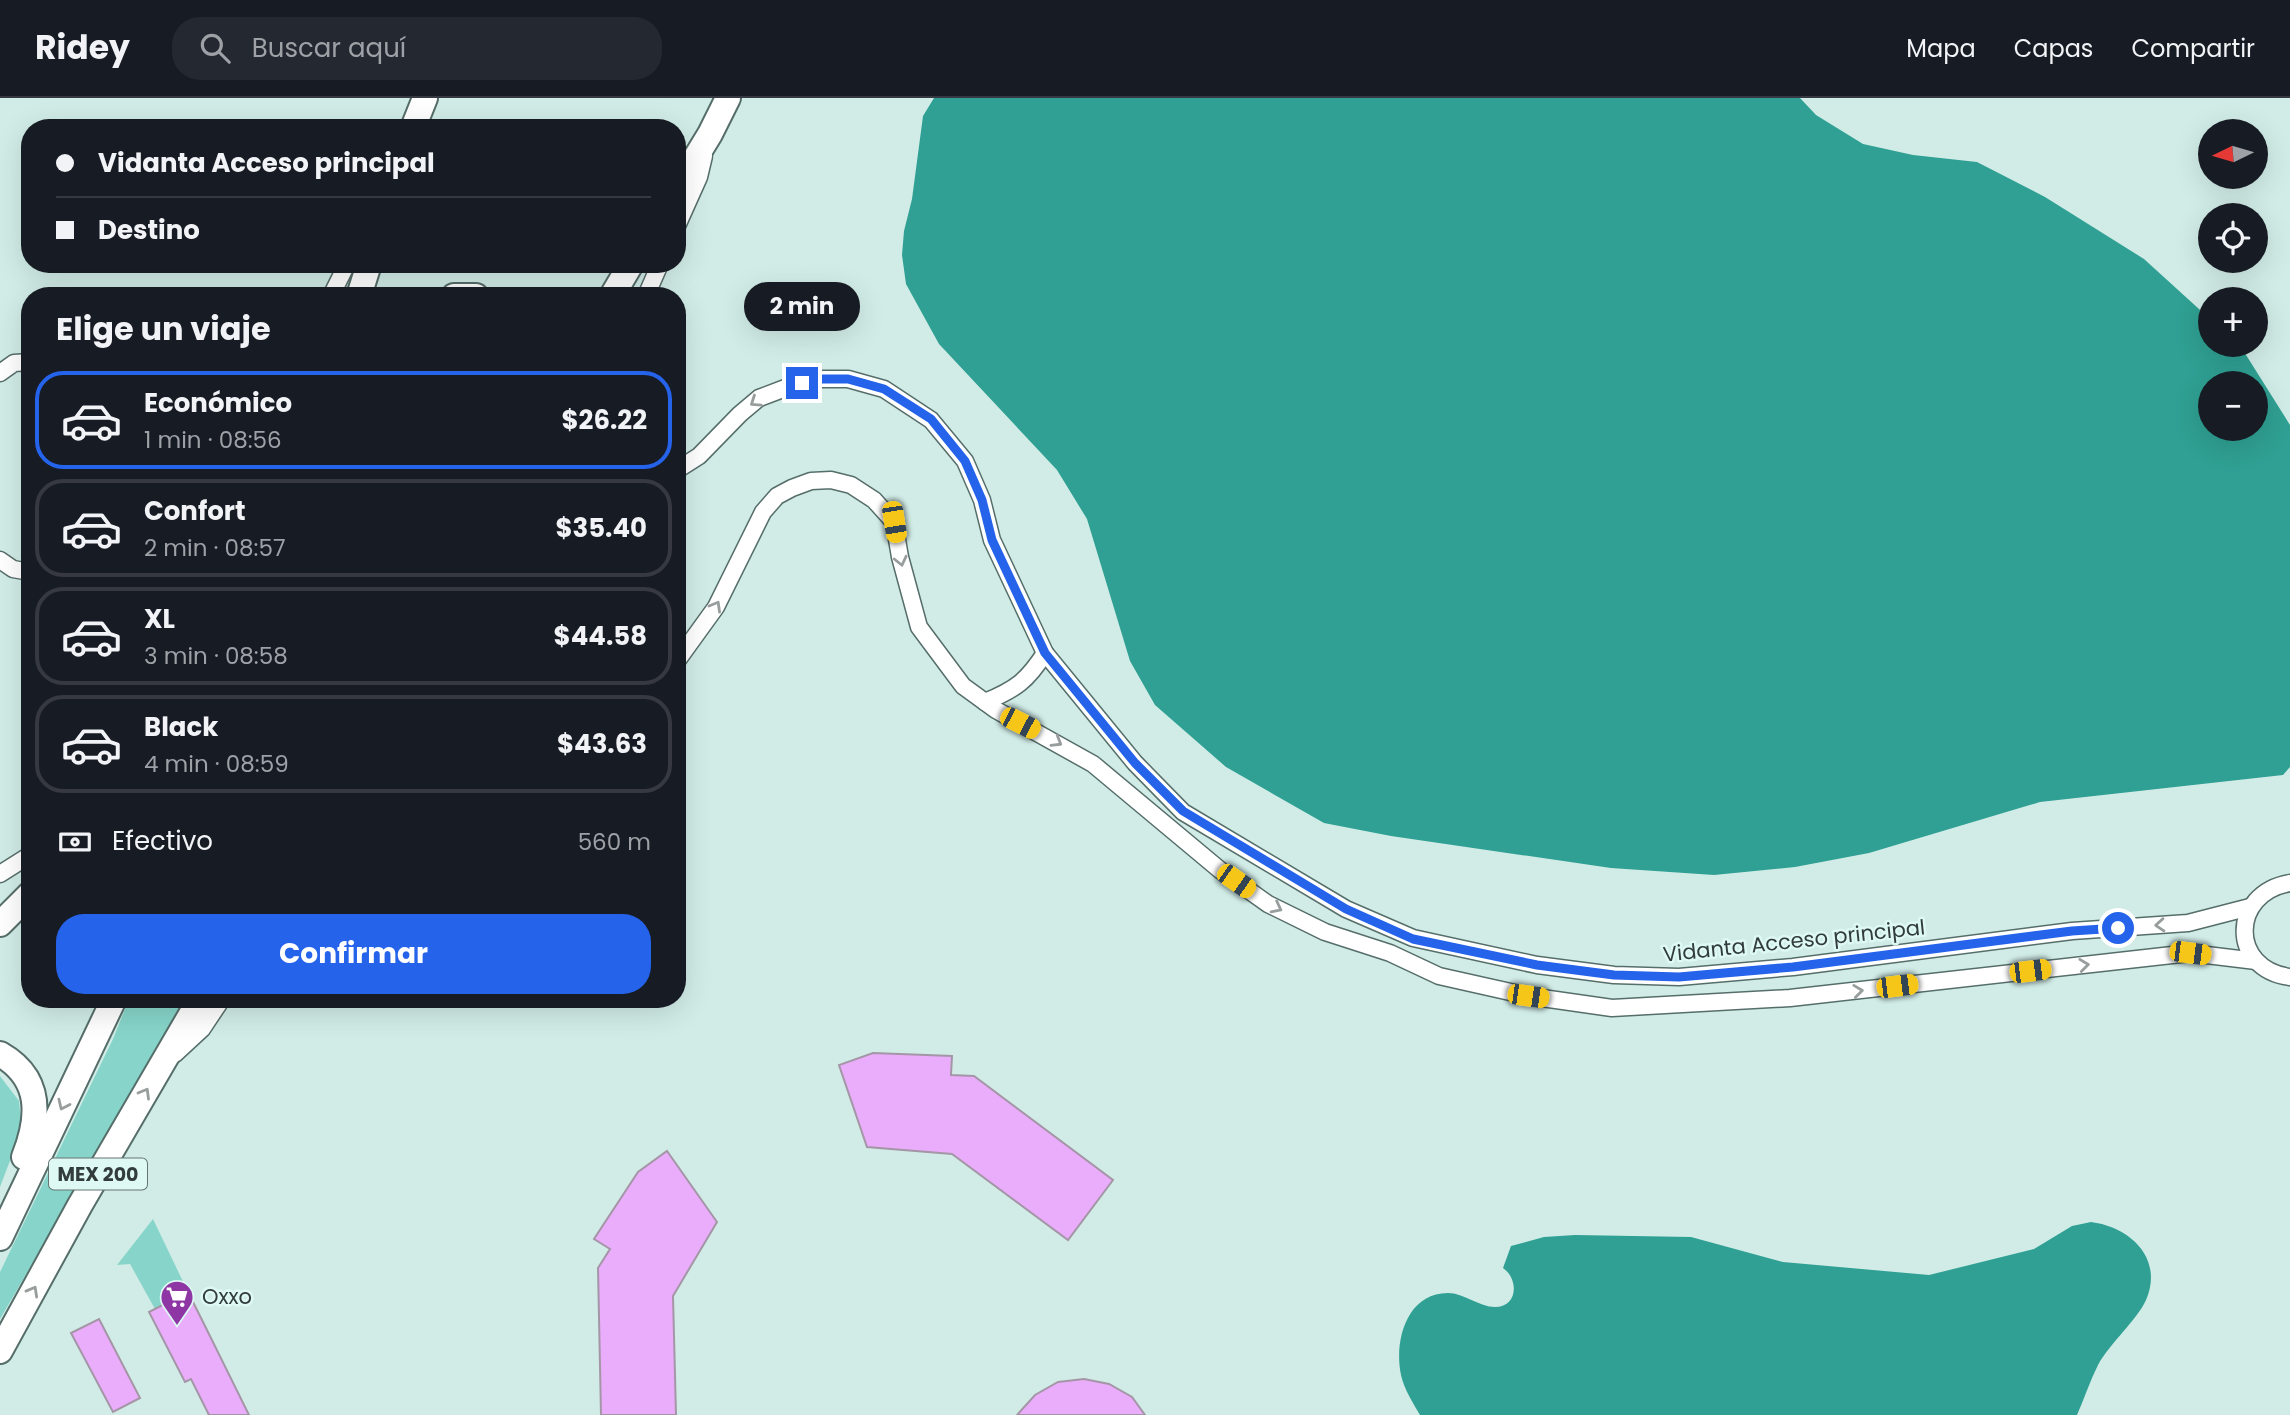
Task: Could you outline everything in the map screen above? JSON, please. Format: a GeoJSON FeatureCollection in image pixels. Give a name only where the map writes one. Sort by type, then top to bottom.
{"type":"FeatureCollection","features":[{"type":"Feature","properties":{"kind":"highway"},"geometry":{"type":"LineString","coordinates":[[417,119],[425,98]]}},
{"type":"Feature","properties":{"kind":"highway"},"geometry":{"type":"LineString","coordinates":[[686,173],[728,98]]}},
{"type":"Feature","properties":{"kind":"highway"},"geometry":{"type":"LineString","coordinates":[[0,923],[21,903]]}},
{"type":"Feature","properties":{"kind":"highway","name":"MEX 200"},"geometry":{"type":"LineString","coordinates":[[0,1238],[110,1008]]}},
{"type":"Feature","properties":{"kind":"highway","name":"MEX 200"},"geometry":{"type":"LineString","coordinates":[[0,1351],[79,1205],[195,1008]]}},
{"type":"Feature","properties":{"kind":"highway"},"geometry":{"type":"LineString","coordinates":[[0,1054],[9,1059],[24,1076],[36,1101],[33,1133],[0,1219]]}},
{"type":"Feature","properties":{"kind":"street"},"geometry":{"type":"LineString","coordinates":[[686,206],[699,177],[710,134]]}},
{"type":"Feature","properties":{"kind":"street"},"geometry":{"type":"LineString","coordinates":[[0,373],[14,363],[21,363]]}},
{"type":"Feature","properties":{"kind":"street","name":"Vidanta Acceso principal"},"geometry":{"type":"LineString","coordinates":[[686,464],[699,456],[759,398],[816,379],[848,379],[884,389],[931,419],[965,461],[982,500],[992,540],[1045,653],[1135,763],[1183,811],[1346,909],[1413,939],[1537,965],[1614,975],[1679,977],[1793,967],[2072,931],[2188,923],[2250,906],[2260,894],[2274,886],[2290,883]]}},
{"type":"Feature","properties":{"kind":"street"},"geometry":{"type":"LineString","coordinates":[[686,652],[716,607],[763,512],[777,496],[792,488],[811,481],[831,480],[851,485],[862,492],[874,500],[894,522],[900,557],[919,627],[963,686],[985,702],[1093,764],[1220,870],[1268,904],[1325,932],[1390,953],[1439,976],[1528,996],[1612,1008],[1790,998],[2190,953],[2256,961],[2274,974],[2290,977]]}},
{"type":"Feature","properties":{"kind":"street"},"geometry":{"type":"LineString","coordinates":[[0,560],[13,569],[21,570]]}},
{"type":"Feature","properties":{"kind":"street"},"geometry":{"type":"LineString","coordinates":[[985,702],[1011,691],[1030,676],[1045,653]]}},
{"type":"Feature","properties":{"kind":"street"},"geometry":{"type":"LineString","coordinates":[[0,874],[21,861]]}},
{"type":"Feature","properties":{"kind":"street"},"geometry":{"type":"LineString","coordinates":[[2250,906],[2245,921],[2245,937],[2256,961]]}},
{"type":"Feature","properties":{"kind":"street"},"geometry":{"type":"LineString","coordinates":[[160,1068],[202,1029],[216,1008]]}},
{"type":"Feature","properties":{"kind":"shaded area"},"geometry":{"type":"Polygon","coordinates":[[[934,98],[1800,98],[1816,115],[1863,144],[1913,155],[1977,162],[2045,197],[2144,259],[2198,308],[2198,357],[2247,357],[2256,371],[2198,371],[2198,441],[2268,441],[2268,390],[2290,425],[2290,767],[2283,775],[2040,802],[1869,853],[1795,867],[1714,875],[1611,868],[1391,836],[1324,823],[1226,767],[1155,705],[1130,661],[1087,519],[1057,470],[939,344],[906,284],[902,255],[904,231],[912,199],[923,116],[934,98]]]}},
{"type":"Feature","properties":{"kind":"shaded area"},"geometry":{"type":"Polygon","coordinates":[[[125,1008],[181,1008],[0,1319],[0,1272],[113,1039],[125,1008]]]}},
{"type":"Feature","properties":{"kind":"shaded area"},"geometry":{"type":"Polygon","coordinates":[[[0,1076],[19,1101],[22,1129],[0,1187],[0,1076]]]}},
{"type":"Feature","properties":{"kind":"shaded area"},"geometry":{"type":"Polygon","coordinates":[[[153,1219],[188,1292],[155,1309],[130,1264],[117,1265],[153,1219]]]}},
{"type":"Feature","properties":{"kind":"shaded area"},"geometry":{"type":"Polygon","coordinates":[[[2091,1222],[2119,1230],[2140,1247],[2147,1258],[2150,1285],[2142,1308],[2098,1365],[2077,1415],[1420,1415],[1406,1391],[1401,1375],[1399,1348],[1402,1335],[1413,1310],[1422,1301],[1434,1295],[1448,1293],[1483,1305],[1503,1306],[1512,1298],[1514,1292],[1512,1279],[1503,1268],[1511,1246],[1544,1237],[1691,1237],[1783,1262],[1929,1275],[2034,1249],[2072,1226],[2091,1222]]]}},
{"type":"Feature","properties":{"kind":"building"},"geometry":{"type":"Polygon","coordinates":[[[873,1053],[952,1056],[951,1075],[974,1076],[1113,1180],[1068,1240],[952,1154],[867,1147],[839,1065],[873,1053]]]}},
{"type":"Feature","properties":{"kind":"building"},"geometry":{"type":"Polygon","coordinates":[[[667,1151],[717,1222],[673,1296],[676,1415],[601,1415],[598,1268],[610,1249],[594,1239],[638,1172],[667,1151]]]}},
{"type":"Feature","properties":{"kind":"building"},"geometry":{"type":"Polygon","coordinates":[[[188,1292],[249,1415],[209,1415],[191,1379],[185,1382],[149,1312],[188,1292]]]}},
{"type":"Feature","properties":{"kind":"building"},"geometry":{"type":"Polygon","coordinates":[[[99,1319],[140,1398],[113,1412],[71,1333],[99,1319]]]}},
{"type":"Feature","properties":{"kind":"building"},"geometry":{"type":"Polygon","coordinates":[[[1084,1379],[1109,1384],[1132,1397],[1145,1415],[1017,1415],[1035,1395],[1058,1382],[1084,1379]]]}},
{"type":"Feature","properties":{"kind":"place","name":"Oxxo"},"geometry":{"type":"Point","coordinates":[177,1327]}},
{"type":"Feature","properties":{"kind":"route"},"geometry":{"type":"LineString","coordinates":[[802,383],[816,379],[848,379],[884,389],[931,419],[965,461],[982,500],[992,540],[1045,653],[1135,763],[1183,811],[1346,909],[1413,939],[1537,965],[1614,975],[1679,977],[1793,967],[2072,931],[2118,928]]}}]}
